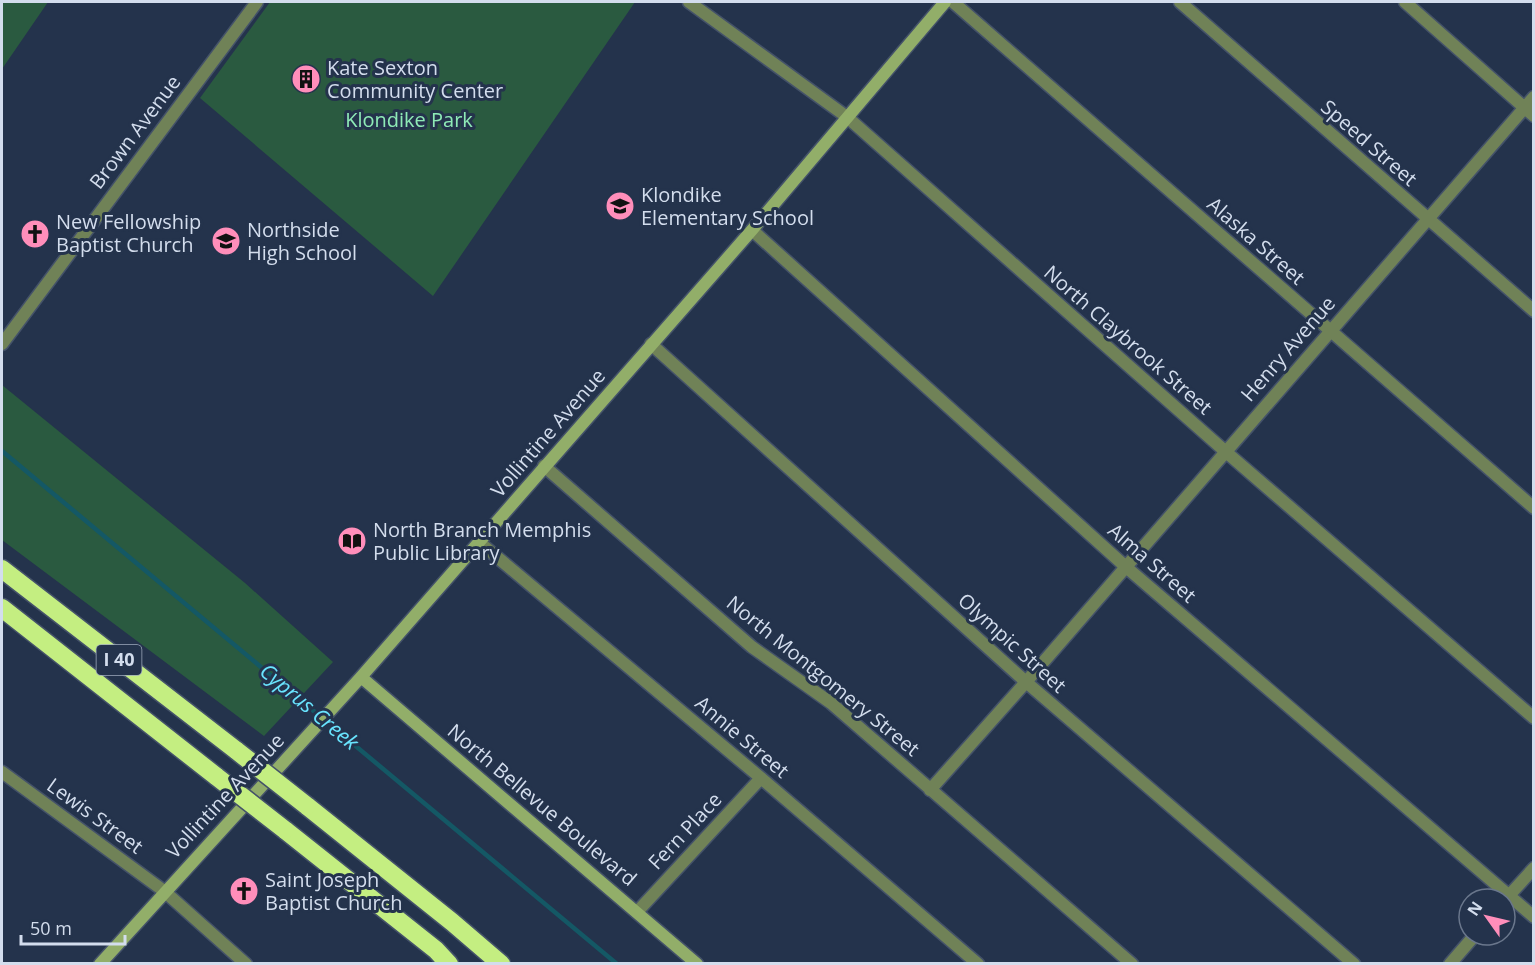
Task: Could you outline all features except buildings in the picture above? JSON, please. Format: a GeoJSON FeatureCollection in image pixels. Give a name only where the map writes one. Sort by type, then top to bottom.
{"type":"FeatureCollection","features":[{"type":"Feature","properties":{"kind":"highway","name":"I 40"},"geometry":{"type":"LineString","coordinates":[[2,569],[307,806],[501,963]]}},
{"type":"Feature","properties":{"kind":"highway","name":"I 40"},"geometry":{"type":"LineString","coordinates":[[2,608],[285,830],[436,950],[449,963]]}},
{"type":"Feature","properties":{"kind":"street","name":"Brown Avenue"},"geometry":{"type":"LineString","coordinates":[[2,344],[257,2]]}},
{"type":"Feature","properties":{"kind":"street","name":"North Claybrook Street"},"geometry":{"type":"LineString","coordinates":[[689,2],[846,117],[1226,452],[1533,718]]}},
{"type":"Feature","properties":{"kind":"street","name":"Vollintine Avenue"},"geometry":{"type":"LineString","coordinates":[[100,963],[360,678],[752,230],[945,2]]}},
{"type":"Feature","properties":{"kind":"street","name":"Alaska Street"},"geometry":{"type":"LineString","coordinates":[[953,2],[1533,508]]}},
{"type":"Feature","properties":{"kind":"street","name":"Speed Street"},"geometry":{"type":"LineString","coordinates":[[1180,2],[1533,312]]}},
{"type":"Feature","properties":{"kind":"street"},"geometry":{"type":"LineString","coordinates":[[1405,2],[1529,112]]}},
{"type":"Feature","properties":{"kind":"street","name":"Henry Avenue"},"geometry":{"type":"LineString","coordinates":[[930,790],[1329,331],[1529,112],[1533,97]]}},
{"type":"Feature","properties":{"kind":"street","name":"Alma Street"},"geometry":{"type":"LineString","coordinates":[[752,230],[1126,567],[1494,887]]}},
{"type":"Feature","properties":{"kind":"street","name":"Olympic Street"},"geometry":{"type":"LineString","coordinates":[[651,344],[1026,682],[1354,963]]}},
{"type":"Feature","properties":{"kind":"street","name":"North Montgomery Street"},"geometry":{"type":"LineString","coordinates":[[544,466],[752,647],[831,703],[1132,963]]}},
{"type":"Feature","properties":{"kind":"street","name":"Annie Street"},"geometry":{"type":"LineString","coordinates":[[478,542],[978,963]]}},
{"type":"Feature","properties":{"kind":"street","name":"North Bellevue Boulevard"},"geometry":{"type":"LineString","coordinates":[[360,678],[697,963]]}},
{"type":"Feature","properties":{"kind":"street","name":"Lewis Street"},"geometry":{"type":"LineString","coordinates":[[2,772],[164,891],[246,963]]}},
{"type":"Feature","properties":{"kind":"street","name":"Fern Place"},"geometry":{"type":"LineString","coordinates":[[637,912],[761,778]]}},
{"type":"Feature","properties":{"kind":"street"},"geometry":{"type":"LineString","coordinates":[[1517,887],[1533,868]]}},
{"type":"Feature","properties":{"kind":"street","name":"Alma Street"},"geometry":{"type":"LineString","coordinates":[[1517,905],[1533,917]]}},
{"type":"Feature","properties":{"kind":"street"},"geometry":{"type":"LineString","coordinates":[[1450,963],[1464,947]]}},
{"type":"Feature","properties":{"kind":"green space"},"geometry":{"type":"Polygon","coordinates":[[[2,2],[48,2],[2,69],[2,2]]]}},
{"type":"Feature","properties":{"kind":"green space","name":"Klondike Park"},"geometry":{"type":"Polygon","coordinates":[[[270,2],[635,2],[433,296],[200,98],[270,2]]]}},
{"type":"Feature","properties":{"kind":"green space"},"geometry":{"type":"Polygon","coordinates":[[[2,385],[245,583],[333,662],[264,736],[2,540],[2,385]]]}},
{"type":"Feature","properties":{"kind":"waterway","name":"Cyprus Creek"},"geometry":{"type":"LineString","coordinates":[[2,451],[617,964]]}},
{"type":"Feature","properties":{"kind":"place","name":"Kate Sexton Community Center"},"geometry":{"type":"Point","coordinates":[306,79]}},
{"type":"Feature","properties":{"kind":"place","name":"Klondike Elementary School"},"geometry":{"type":"Point","coordinates":[620,206]}},
{"type":"Feature","properties":{"kind":"place","name":"New Fellowship Baptist Church"},"geometry":{"type":"Point","coordinates":[35,234]}},
{"type":"Feature","properties":{"kind":"place","name":"Northside High School"},"geometry":{"type":"Point","coordinates":[226,241]}},
{"type":"Feature","properties":{"kind":"place","name":"North Branch Memphis Public Library"},"geometry":{"type":"Point","coordinates":[352,541]}},
{"type":"Feature","properties":{"kind":"place","name":"Saint Joseph Baptist Church"},"geometry":{"type":"Point","coordinates":[244,891]}}]}
